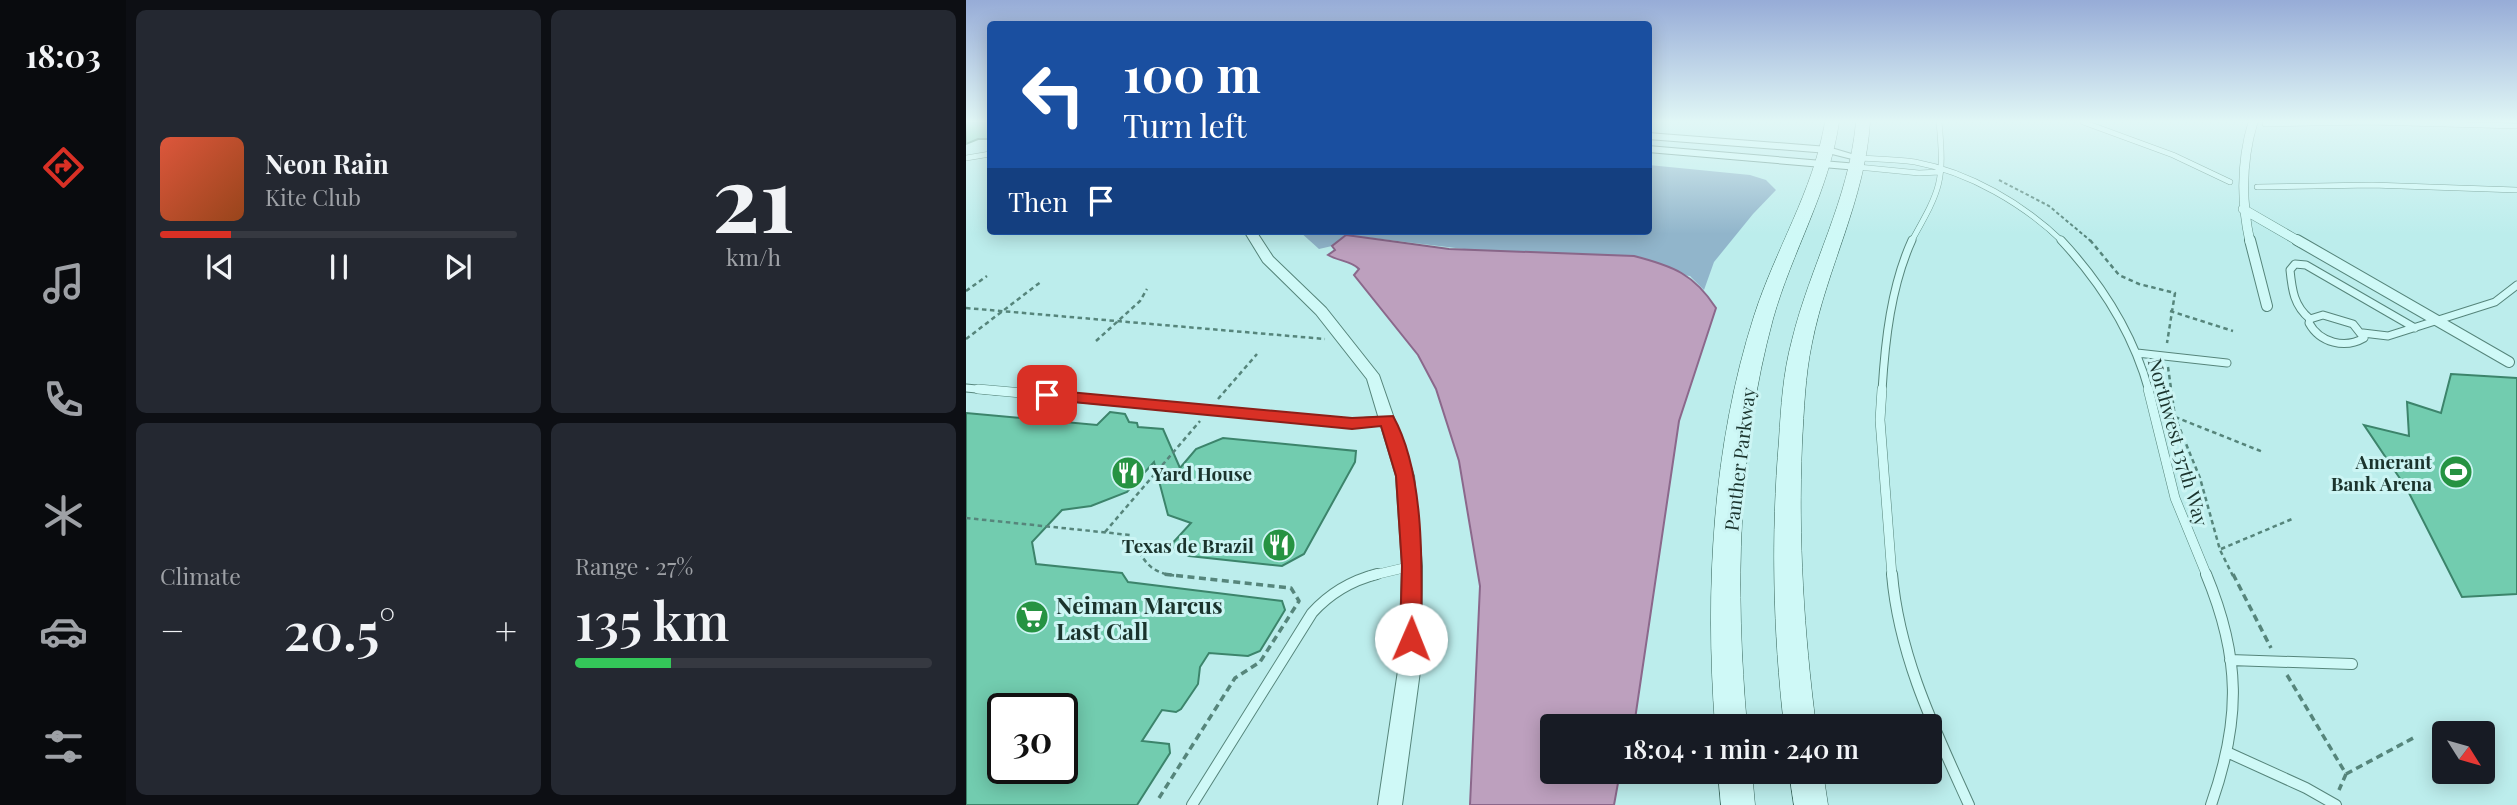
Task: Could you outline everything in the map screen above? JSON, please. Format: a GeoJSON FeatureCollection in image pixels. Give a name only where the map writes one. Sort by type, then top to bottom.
{"type":"FeatureCollection","features":[{"type":"Feature","properties":{"kind":"main road","name":"Panther Parkway"},"geometry":{"type":"LineString","coordinates":[[1731,714],[1726,596],[1732,492],[1740,418],[1754,352],[1773,287],[1814,195],[1825,160]]}},
{"type":"Feature","properties":{"kind":"main road"},"geometry":{"type":"LineString","coordinates":[[1799,714],[1788,601],[1786,498],[1793,405],[1802,343],[1814,296],[1847,208],[1859,160]]}},
{"type":"Feature","properties":{"kind":"main road"},"geometry":{"type":"LineString","coordinates":[[1736,784],[1738,805]]}},
{"type":"Feature","properties":{"kind":"main road"},"geometry":{"type":"LineString","coordinates":[[1808,784],[1811,805]]}},
{"type":"Feature","properties":{"kind":"street"},"geometry":{"type":"LineString","coordinates":[[1840,160],[1859,163]]}},
{"type":"Feature","properties":{"kind":"street"},"geometry":{"type":"LineString","coordinates":[[2244,160],[2241,188],[2245,227],[2267,306]]}},
{"type":"Feature","properties":{"kind":"street"},"geometry":{"type":"LineString","coordinates":[[2243,209],[2510,362]]}},
{"type":"Feature","properties":{"kind":"street"},"geometry":{"type":"LineString","coordinates":[[1253,235],[1268,259],[1321,311],[1374,378],[1405,476],[1412,566],[1410,664],[1390,805]]}},
{"type":"Feature","properties":{"kind":"lane"},"geometry":{"type":"LineString","coordinates":[[1942,160],[1939,191],[1910,243],[1899,280],[1885,348],[1880,420],[1895,608],[1906,653],[1923,703],[1969,805]]}},
{"type":"Feature","properties":{"kind":"lane"},"geometry":{"type":"LineString","coordinates":[[2183,160],[2230,181]]}},
{"type":"Feature","properties":{"kind":"lane","name":"Northwest 137th Way"},"geometry":{"type":"LineString","coordinates":[[1859,163],[1919,173],[1943,171],[1982,184],[2012,200],[2064,240],[2101,287],[2137,353],[2181,517],[2210,585],[2230,660],[2235,686],[2234,726],[2229,754],[2211,805]]}},
{"type":"Feature","properties":{"kind":"lane"},"geometry":{"type":"LineString","coordinates":[[2257,187],[2372,185],[2517,190]]}},
{"type":"Feature","properties":{"kind":"lane"},"geometry":{"type":"LineString","coordinates":[[2363,333],[2361,342],[2335,343],[2311,328],[2310,319],[2301,313],[2294,302],[2290,270],[2295,264],[2306,265],[2414,328]]}},
{"type":"Feature","properties":{"kind":"lane"},"geometry":{"type":"LineString","coordinates":[[2310,319],[2323,315],[2342,318],[2363,333],[2388,336],[2495,302],[2517,285]]}},
{"type":"Feature","properties":{"kind":"lane"},"geometry":{"type":"LineString","coordinates":[[2137,353],[2227,363]]}},
{"type":"Feature","properties":{"kind":"lane"},"geometry":{"type":"LineString","coordinates":[[966,388],[1352,423],[1387,420]]}},
{"type":"Feature","properties":{"kind":"lane"},"geometry":{"type":"LineString","coordinates":[[1192,805],[1311,613],[1325,597],[1340,586],[1412,566]]}},
{"type":"Feature","properties":{"kind":"lane"},"geometry":{"type":"LineString","coordinates":[[2230,660],[2351,664]]}},
{"type":"Feature","properties":{"kind":"lane"},"geometry":{"type":"LineString","coordinates":[[2229,754],[2334,804]]}},
{"type":"Feature","properties":{"kind":"path"},"geometry":{"type":"LineString","coordinates":[[966,291],[987,276]]}},
{"type":"Feature","properties":{"kind":"path"},"geometry":{"type":"LineString","coordinates":[[966,339],[1042,281]]}},
{"type":"Feature","properties":{"kind":"path"},"geometry":{"type":"LineString","coordinates":[[1097,341],[1140,302],[1147,289]]}},
{"type":"Feature","properties":{"kind":"path"},"geometry":{"type":"LineString","coordinates":[[2165,291],[2175,293],[2169,311],[2166,356],[2175,418],[2200,478],[2220,550],[2279,661],[2346,774]]}},
{"type":"Feature","properties":{"kind":"path"},"geometry":{"type":"LineString","coordinates":[[966,308],[1343,340]]}},
{"type":"Feature","properties":{"kind":"path"},"geometry":{"type":"LineString","coordinates":[[2169,311],[2232,331]]}},
{"type":"Feature","properties":{"kind":"path"},"geometry":{"type":"LineString","coordinates":[[1105,532],[1256,354]]}},
{"type":"Feature","properties":{"kind":"path"},"geometry":{"type":"LineString","coordinates":[[2175,418],[2263,452]]}},
{"type":"Feature","properties":{"kind":"path"},"geometry":{"type":"LineString","coordinates":[[966,518],[1130,535],[1146,564],[1161,574],[1291,588],[1299,601],[1260,662],[1235,678],[1159,798]]}},
{"type":"Feature","properties":{"kind":"path"},"geometry":{"type":"LineString","coordinates":[[2220,550],[2292,519]]}},
{"type":"Feature","properties":{"kind":"path"},"geometry":{"type":"LineString","coordinates":[[2334,804],[2346,774],[2417,736]]}},
{"type":"Feature","properties":{"kind":"shaded area"},"geometry":{"type":"Polygon","coordinates":[[[1652,165],[1750,175],[1766,180],[1776,190],[1714,262],[1704,290],[1690,276],[1347,235],[1652,235],[1652,165]]]}},
{"type":"Feature","properties":{"kind":"shaded area"},"geometry":{"type":"Polygon","coordinates":[[[1303,235],[1347,235],[1332,246],[1319,249],[1303,235]]]}},
{"type":"Feature","properties":{"kind":"shaded area"},"geometry":{"type":"Polygon","coordinates":[[[1346,235],[1449,249],[1634,256],[1671,268],[1691,279],[1716,308],[1679,421],[1636,714],[1540,714],[1540,784],[1618,784],[1614,805],[1470,805],[1480,586],[1459,461],[1436,389],[1418,355],[1354,275],[1359,269],[1328,255],[1335,250],[1332,246],[1346,235]]]}},
{"type":"Feature","properties":{"kind":"building","name":"Amerant Bank Arena"},"geometry":{"type":"Polygon","coordinates":[[[2451,374],[2517,378],[2517,594],[2462,597],[2407,489],[2364,425],[2409,436],[2407,402],[2441,413],[2451,374]]]}},
{"type":"Feature","properties":{"kind":"building"},"geometry":{"type":"Polygon","coordinates":[[[1110,412],[1125,414],[1129,422],[1137,423],[1138,427],[1163,429],[1180,468],[1196,449],[1223,438],[1356,451],[1355,462],[1304,554],[1282,566],[1189,556],[1169,547],[1191,523],[1168,515],[1154,462],[1127,492],[1091,506],[1062,510],[1032,542],[1036,564],[1122,573],[1128,582],[1282,601],[1285,610],[1260,651],[1248,656],[1209,653],[1200,667],[1198,684],[1181,709],[1176,712],[1162,710],[1142,741],[1169,744],[1170,753],[1137,805],[966,805],[966,413],[1097,425],[1110,412]]]}},
{"type":"Feature","properties":{"kind":"place","name":"Amerant Bank Arena"},"geometry":{"type":"Point","coordinates":[2456,472]}},
{"type":"Feature","properties":{"kind":"place","name":"Yard House"},"geometry":{"type":"Point","coordinates":[1128,473]}},
{"type":"Feature","properties":{"kind":"place","name":"Texas de Brazil"},"geometry":{"type":"Point","coordinates":[1279,545]}},
{"type":"Feature","properties":{"kind":"place","name":"Neiman Marcus Last Call"},"geometry":{"type":"Point","coordinates":[1032,617]}},
{"type":"Feature","properties":{"kind":"route"},"geometry":{"type":"LineString","coordinates":[[1047,395],[1352,423],[1373,424],[1387,420],[1405,476],[1412,566],[1411,639]]}}]}
